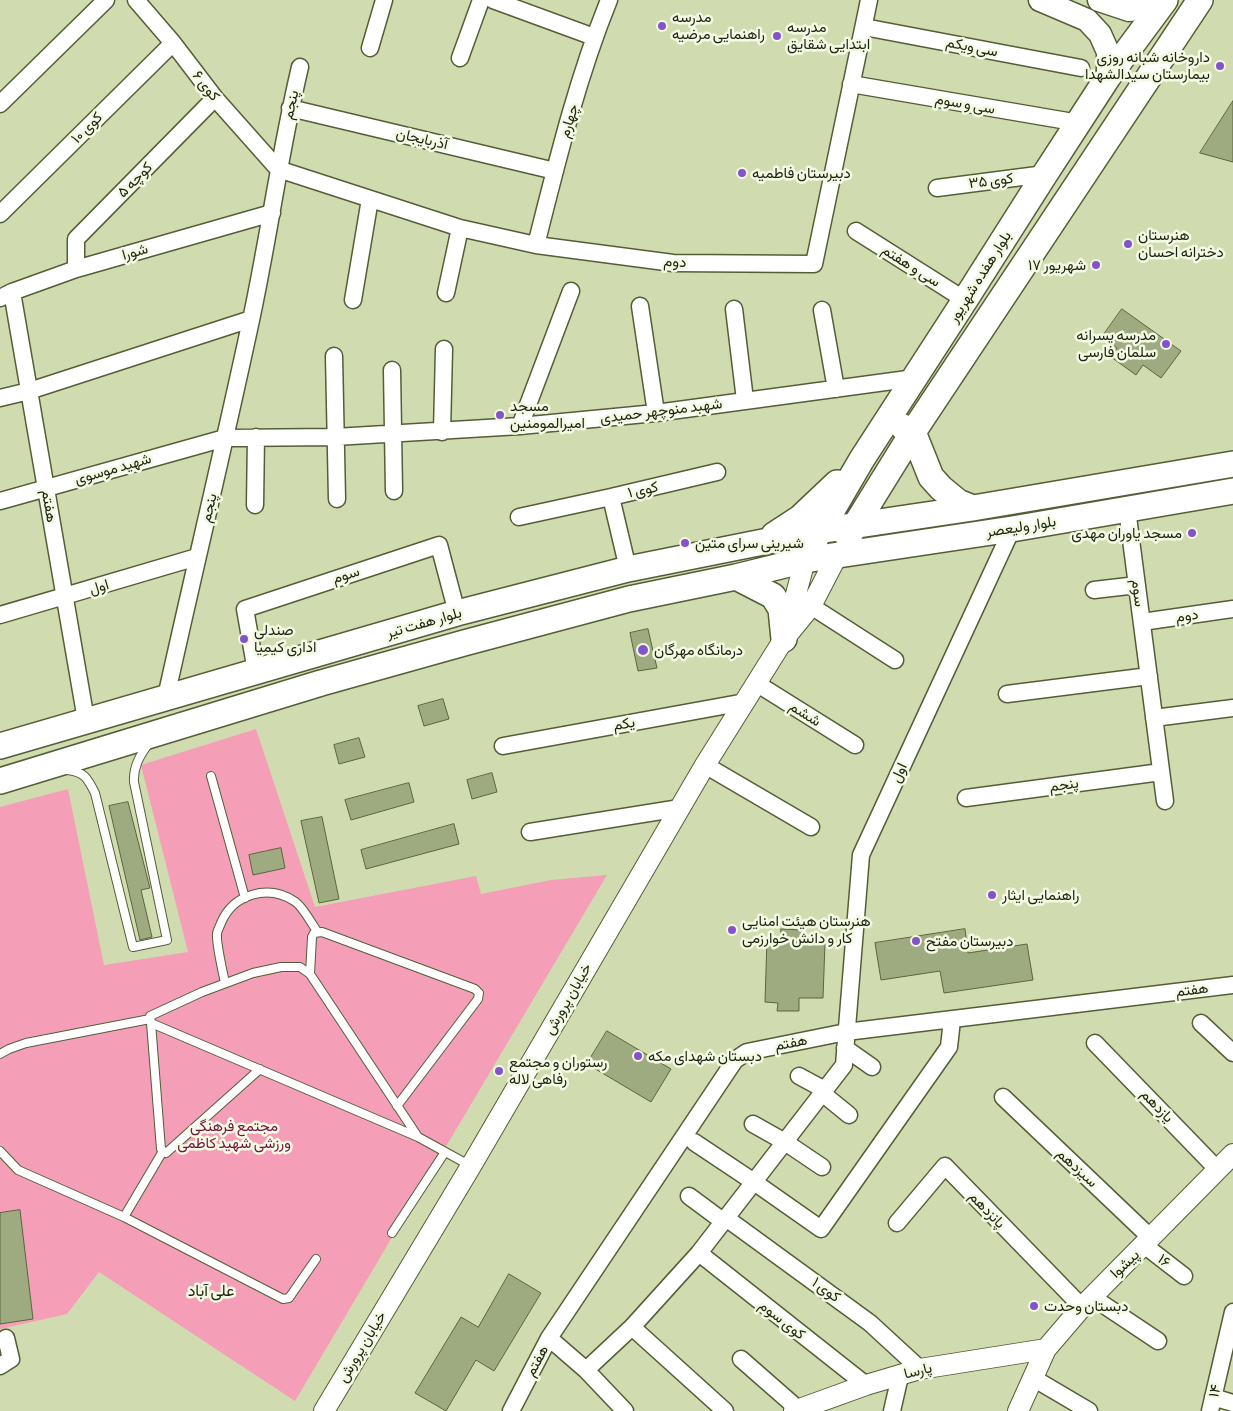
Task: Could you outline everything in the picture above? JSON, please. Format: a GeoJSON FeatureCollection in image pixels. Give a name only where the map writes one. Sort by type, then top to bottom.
{"type":"FeatureCollection","features":[{"type":"Feature","properties":{"kind":"main road"},"geometry":{"type":"LineString","coordinates":[[1040,0],[1087,20],[1100,34],[1108,52],[1108,77]]}},
{"type":"Feature","properties":{"kind":"main road"},"geometry":{"type":"LineString","coordinates":[[1099,0],[1129,10],[1163,2]]}},
{"type":"Feature","properties":{"kind":"main road","name":"بلوار هفده شهریور"},"geometry":{"type":"LineString","coordinates":[[838,554],[913,432],[1200,0]]}},
{"type":"Feature","properties":{"kind":"main road","name":"بلوار هفده شهریور"},"geometry":{"type":"LineString","coordinates":[[804,560],[818,531],[862,459],[966,300],[1045,174],[1108,77],[1163,2]]}},
{"type":"Feature","properties":{"kind":"main road"},"geometry":{"type":"LineString","coordinates":[[889,418],[913,432],[931,477],[941,488],[958,502],[973,508]]}},
{"type":"Feature","properties":{"kind":"main road"},"geometry":{"type":"LineString","coordinates":[[761,544],[800,518],[862,459]]}},
{"type":"Feature","properties":{"kind":"main road","name":"بلوار ولیعصر"},"geometry":{"type":"LineString","coordinates":[[854,527],[1233,464]]}},
{"type":"Feature","properties":{"kind":"main road","name":"بلوار ولیعصر"},"geometry":{"type":"LineString","coordinates":[[838,554],[1012,529],[1233,491]]}},
{"type":"Feature","properties":{"kind":"main road","name":"بلوار هفت تیر"},"geometry":{"type":"LineString","coordinates":[[0,746],[457,613],[628,569],[761,544],[818,531],[854,527]]}},
{"type":"Feature","properties":{"kind":"main road","name":"بلوار هفت تیر"},"geometry":{"type":"LineString","coordinates":[[0,781],[321,683],[464,642],[629,599],[838,554]]}},
{"type":"Feature","properties":{"kind":"main road"},"geometry":{"type":"LineString","coordinates":[[736,577],[773,596],[781,608],[784,639]]}},
{"type":"Feature","properties":{"kind":"main road"},"geometry":{"type":"LineString","coordinates":[[312,655],[321,683]]}},
{"type":"Feature","properties":{"kind":"street"},"geometry":{"type":"LineString","coordinates":[[0,104],[106,0]]}},
{"type":"Feature","properties":{"kind":"street","name":"کوی ۶"},"geometry":{"type":"LineString","coordinates":[[136,0],[173,43],[215,98],[278,169]]}},
{"type":"Feature","properties":{"kind":"street"},"geometry":{"type":"LineString","coordinates":[[370,48],[384,0]]}},
{"type":"Feature","properties":{"kind":"street"},"geometry":{"type":"LineString","coordinates":[[460,58],[481,0]]}},
{"type":"Feature","properties":{"kind":"street"},"geometry":{"type":"LineString","coordinates":[[493,0],[594,37]]}},
{"type":"Feature","properties":{"kind":"street","name":"چهارم"},"geometry":{"type":"LineString","coordinates":[[536,245],[555,170],[594,37],[610,0]]}},
{"type":"Feature","properties":{"kind":"street","name":"دوم"},"geometry":{"type":"LineString","coordinates":[[278,169],[460,228],[536,245],[673,263],[814,264],[869,0]]}},
{"type":"Feature","properties":{"kind":"street","name":"سی ویکم"},"geometry":{"type":"LineString","coordinates":[[864,27],[1081,68]]}},
{"type":"Feature","properties":{"kind":"street","name":"کوی ۱۰"},"geometry":{"type":"LineString","coordinates":[[0,214],[173,43]]}},
{"type":"Feature","properties":{"kind":"street","name":"پنجم"},"geometry":{"type":"LineString","coordinates":[[166,697],[251,319],[272,213],[278,169],[300,67]]}},
{"type":"Feature","properties":{"kind":"street","name":"سی و سوم"},"geometry":{"type":"LineString","coordinates":[[851,84],[1079,123]]}},
{"type":"Feature","properties":{"kind":"street","name":"کوچه ۵"},"geometry":{"type":"LineString","coordinates":[[76,269],[76,239],[215,98]]}},
{"type":"Feature","properties":{"kind":"street","name":"آذربایجان"},"geometry":{"type":"LineString","coordinates":[[290,108],[555,170]]}},
{"type":"Feature","properties":{"kind":"street","name":"کوی ۳۵"},"geometry":{"type":"LineString","coordinates":[[937,188],[1045,174]]}},
{"type":"Feature","properties":{"kind":"street"},"geometry":{"type":"LineString","coordinates":[[353,300],[370,199]]}},
{"type":"Feature","properties":{"kind":"street","name":"شورا"},"geometry":{"type":"LineString","coordinates":[[6,295],[76,269],[272,213]]}},
{"type":"Feature","properties":{"kind":"street"},"geometry":{"type":"LineString","coordinates":[[446,293],[460,228]]}},
{"type":"Feature","properties":{"kind":"street","name":"سی و هفتم"},"geometry":{"type":"LineString","coordinates":[[856,231],[966,300]]}},
{"type":"Feature","properties":{"kind":"street"},"geometry":{"type":"LineString","coordinates":[[520,426],[571,291]]}},
{"type":"Feature","properties":{"kind":"street","name":"هفتم"},"geometry":{"type":"LineString","coordinates":[[6,295],[29,391],[86,720]]}},
{"type":"Feature","properties":{"kind":"street"},"geometry":{"type":"LineString","coordinates":[[640,306],[656,413]]}},
{"type":"Feature","properties":{"kind":"street"},"geometry":{"type":"LineString","coordinates":[[734,309],[745,400]]}},
{"type":"Feature","properties":{"kind":"street"},"geometry":{"type":"LineString","coordinates":[[822,310],[836,389]]}},
{"type":"Feature","properties":{"kind":"street"},"geometry":{"type":"LineString","coordinates":[[0,398],[29,391],[251,319]]}},
{"type":"Feature","properties":{"kind":"street"},"geometry":{"type":"LineString","coordinates":[[442,432],[444,349]]}},
{"type":"Feature","properties":{"kind":"street"},"geometry":{"type":"LineString","coordinates":[[334,356],[337,499]]}},
{"type":"Feature","properties":{"kind":"street"},"geometry":{"type":"LineString","coordinates":[[392,370],[394,491]]}},
{"type":"Feature","properties":{"kind":"street","name":"شهبد منوچهر حمیدی"},"geometry":{"type":"LineString","coordinates":[[225,438],[335,437],[520,426],[656,413],[915,378]]}},
{"type":"Feature","properties":{"kind":"street"},"geometry":{"type":"LineString","coordinates":[[255,505],[256,437]]}},
{"type":"Feature","properties":{"kind":"street","name":"شهید موسوی"},"geometry":{"type":"LineString","coordinates":[[0,501],[225,438]]}},
{"type":"Feature","properties":{"kind":"street","name":"کوی ۱"},"geometry":{"type":"LineString","coordinates":[[628,569],[611,497],[717,472]]}},
{"type":"Feature","properties":{"kind":"street"},"geometry":{"type":"LineString","coordinates":[[519,517],[611,497]]}},
{"type":"Feature","properties":{"kind":"street","name":"سوم"},"geometry":{"type":"LineString","coordinates":[[1127,509],[1165,801]]}},
{"type":"Feature","properties":{"kind":"street","name":"اول"},"geometry":{"type":"LineString","coordinates":[[586,1370],[632,1327],[699,1253],[844,1066],[860,855],[1012,529]]}},
{"type":"Feature","properties":{"kind":"street","name":"سوم"},"geometry":{"type":"LineString","coordinates":[[256,671],[245,609],[439,544],[457,613]]}},
{"type":"Feature","properties":{"kind":"street","name":"خیابان پرورش"},"geometry":{"type":"LineString","coordinates":[[324,1411],[471,1166],[705,765],[784,639],[811,606],[838,554]]}},
{"type":"Feature","properties":{"kind":"street","name":"اول"},"geometry":{"type":"LineString","coordinates":[[0,615],[198,557]]}},
{"type":"Feature","properties":{"kind":"street","name":"خیابان پرورش"},"geometry":{"type":"LineString","coordinates":[[784,639],[804,560]]}},
{"type":"Feature","properties":{"kind":"street"},"geometry":{"type":"LineString","coordinates":[[1094,590],[1137,585]]}},
{"type":"Feature","properties":{"kind":"street"},"geometry":{"type":"LineString","coordinates":[[811,606],[895,660]]}},
{"type":"Feature","properties":{"kind":"street","name":"دوم"},"geometry":{"type":"LineString","coordinates":[[1142,622],[1233,609]]}},
{"type":"Feature","properties":{"kind":"street"},"geometry":{"type":"LineString","coordinates":[[1007,694],[1149,676]]}},
{"type":"Feature","properties":{"kind":"street","name":"ششم"},"geometry":{"type":"LineString","coordinates":[[756,683],[854,745]]}},
{"type":"Feature","properties":{"kind":"street","name":"یکم"},"geometry":{"type":"LineString","coordinates":[[503,746],[744,702]]}},
{"type":"Feature","properties":{"kind":"street"},"geometry":{"type":"LineString","coordinates":[[1154,718],[1233,708]]}},
{"type":"Feature","properties":{"kind":"street"},"geometry":{"type":"LineString","coordinates":[[705,765],[811,827]]}},
{"type":"Feature","properties":{"kind":"street","name":"پنجم"},"geometry":{"type":"LineString","coordinates":[[966,798],[1161,772]]}},
{"type":"Feature","properties":{"kind":"street"},"geometry":{"type":"LineString","coordinates":[[530,832],[680,808]]}},
{"type":"Feature","properties":{"kind":"street","name":"هفتم"},"geometry":{"type":"LineString","coordinates":[[510,1411],[549,1338],[735,1060],[747,1052],[846,1040],[952,1020],[1233,985]]}},
{"type":"Feature","properties":{"kind":"street"},"geometry":{"type":"LineString","coordinates":[[694,1142],[821,1229],[949,1047],[952,1020]]}},
{"type":"Feature","properties":{"kind":"street"},"geometry":{"type":"LineString","coordinates":[[1200,1023],[1233,1053]]}},
{"type":"Feature","properties":{"kind":"street"},"geometry":{"type":"LineString","coordinates":[[846,1040],[872,1067]]}},
{"type":"Feature","properties":{"kind":"street","name":"یازدهم"},"geometry":{"type":"LineString","coordinates":[[1096,1043],[1218,1170]]}},
{"type":"Feature","properties":{"kind":"street"},"geometry":{"type":"LineString","coordinates":[[799,1076],[824,1092],[849,1115]]}},
{"type":"Feature","properties":{"kind":"street","name":"سیزدهم"},"geometry":{"type":"LineString","coordinates":[[1003,1098],[1148,1242]]}},
{"type":"Feature","properties":{"kind":"street"},"geometry":{"type":"LineString","coordinates":[[754,1124],[822,1167]]}},
{"type":"Feature","properties":{"kind":"street","name":"پیشوا"},"geometry":{"type":"LineString","coordinates":[[1018,1411],[1046,1349],[1087,1302],[1233,1154]]}},
{"type":"Feature","properties":{"kind":"street","name":"پانزدهم"},"geometry":{"type":"LineString","coordinates":[[897,1223],[944,1166],[1087,1302]]}},
{"type":"Feature","properties":{"kind":"street","name":"کوی ۱"},"geometry":{"type":"LineString","coordinates":[[689,1196],[870,1323],[920,1369]]}},
{"type":"Feature","properties":{"kind":"street","name":"۱۶"},"geometry":{"type":"LineString","coordinates":[[1148,1242],[1184,1276]]}},
{"type":"Feature","properties":{"kind":"street","name":"کوی سوم"},"geometry":{"type":"LineString","coordinates":[[699,1253],[866,1385]]}},
{"type":"Feature","properties":{"kind":"street"},"geometry":{"type":"LineString","coordinates":[[1087,1302],[1158,1341]]}},
{"type":"Feature","properties":{"kind":"street","name":"۱۴"},"geometry":{"type":"LineString","coordinates":[[1211,1404],[1233,1312]]}},
{"type":"Feature","properties":{"kind":"street"},"geometry":{"type":"LineString","coordinates":[[632,1327],[725,1411]]}},
{"type":"Feature","properties":{"kind":"street"},"geometry":{"type":"LineString","coordinates":[[0,1366],[11,1359],[6,1338]]}},
{"type":"Feature","properties":{"kind":"street"},"geometry":{"type":"LineString","coordinates":[[549,1338],[586,1370],[625,1411]]}},
{"type":"Feature","properties":{"kind":"street","name":"پارسا"},"geometry":{"type":"LineString","coordinates":[[796,1410],[866,1385],[920,1369],[1046,1349]]}},
{"type":"Feature","properties":{"kind":"street"},"geometry":{"type":"LineString","coordinates":[[741,1359],[796,1410]]}},
{"type":"Feature","properties":{"kind":"street"},"geometry":{"type":"LineString","coordinates":[[892,1411],[900,1376]]}},
{"type":"Feature","properties":{"kind":"street"},"geometry":{"type":"LineString","coordinates":[[1033,1378],[1089,1411]]}},
{"type":"Feature","properties":{"kind":"street"},"geometry":{"type":"LineString","coordinates":[[1211,1404],[1233,1403]]}},
{"type":"Feature","properties":{"kind":"lane"},"geometry":{"type":"LineString","coordinates":[[45,767],[79,772],[89,781],[95,793],[133,947],[166,940],[133,775],[140,755],[156,734]]}},
{"type":"Feature","properties":{"kind":"lane"},"geometry":{"type":"LineString","coordinates":[[211,776],[245,898]]}},
{"type":"Feature","properties":{"kind":"lane"},"geometry":{"type":"LineString","coordinates":[[225,983],[217,934],[225,914],[235,903],[251,894],[265,892],[279,894],[296,901],[317,931],[475,989],[479,993],[478,999],[397,1106]]}},
{"type":"Feature","properties":{"kind":"lane"},"geometry":{"type":"LineString","coordinates":[[310,974],[312,937],[317,931]]}},
{"type":"Feature","properties":{"kind":"lane"},"geometry":{"type":"LineString","coordinates":[[163,1151],[161,1149],[150,1016],[225,983],[253,973],[282,967],[300,967],[310,974],[418,1137]]}},
{"type":"Feature","properties":{"kind":"lane"},"geometry":{"type":"LineString","coordinates":[[0,1054],[9,1048],[26,1042],[151,1021],[418,1137],[471,1166]]}},
{"type":"Feature","properties":{"kind":"lane"},"geometry":{"type":"LineString","coordinates":[[163,1151],[166,1153],[260,1069]]}},
{"type":"Feature","properties":{"kind":"lane"},"geometry":{"type":"LineString","coordinates":[[0,1150],[18,1170],[124,1217],[283,1299],[290,1298],[316,1259]]}},
{"type":"Feature","properties":{"kind":"lane"},"geometry":{"type":"LineString","coordinates":[[124,1217],[163,1151]]}},
{"type":"Feature","properties":{"kind":"lane"},"geometry":{"type":"LineString","coordinates":[[392,1233],[445,1152]]}},
{"type":"Feature","properties":{"kind":"green space","name":"مجتمع فرهنگی ورزشی شهید کاظمی"},"geometry":{"type":"Polygon","coordinates":[[[256,729],[315,907],[476,876],[481,894],[551,880],[607,875],[295,1401],[99,1272],[67,1314],[0,1329],[0,807],[68,789],[104,965],[188,952],[141,765],[256,729]]]}},
{"type":"Feature","properties":{"kind":"building"},"geometry":{"type":"Polygon","coordinates":[[[1233,101],[1233,162],[1200,153],[1233,101]]]}},
{"type":"Feature","properties":{"kind":"building"},"geometry":{"type":"Polygon","coordinates":[[[1122,309],[1181,351],[1161,378],[1143,365],[1136,375],[1111,357],[1117,348],[1102,337],[1122,309]]]}},
{"type":"Feature","properties":{"kind":"building","name":"درمانگاه مهرگان"},"geometry":{"type":"Polygon","coordinates":[[[648,629],[657,668],[638,671],[630,633],[648,629]]]}},
{"type":"Feature","properties":{"kind":"building"},"geometry":{"type":"Polygon","coordinates":[[[443,699],[449,719],[424,726],[418,706],[443,699]]]}},
{"type":"Feature","properties":{"kind":"building"},"geometry":{"type":"Polygon","coordinates":[[[359,738],[365,757],[339,764],[334,745],[359,738]]]}},
{"type":"Feature","properties":{"kind":"building"},"geometry":{"type":"Polygon","coordinates":[[[492,773],[497,792],[472,799],[467,780],[492,773]]]}},
{"type":"Feature","properties":{"kind":"building"},"geometry":{"type":"Polygon","coordinates":[[[409,783],[414,802],[351,820],[345,800],[409,783]]]}},
{"type":"Feature","properties":{"kind":"building"},"geometry":{"type":"Polygon","coordinates":[[[128,802],[150,888],[141,890],[152,937],[140,940],[109,806],[128,802]]]}},
{"type":"Feature","properties":{"kind":"building"},"geometry":{"type":"Polygon","coordinates":[[[322,817],[339,899],[319,903],[301,821],[322,817]]]}},
{"type":"Feature","properties":{"kind":"building"},"geometry":{"type":"Polygon","coordinates":[[[454,824],[459,844],[366,869],[361,850],[454,824]]]}},
{"type":"Feature","properties":{"kind":"building"},"geometry":{"type":"Polygon","coordinates":[[[281,848],[285,868],[253,875],[249,855],[281,848]]]}},
{"type":"Feature","properties":{"kind":"building"},"geometry":{"type":"Polygon","coordinates":[[[781,929],[802,930],[802,943],[825,943],[823,998],[799,998],[799,1011],[777,1011],[778,1003],[765,1002],[767,938],[781,938],[781,929]]]}},
{"type":"Feature","properties":{"kind":"building"},"geometry":{"type":"Polygon","coordinates":[[[965,929],[968,953],[1027,944],[1033,980],[944,993],[940,971],[881,980],[875,943],[965,929]]]}},
{"type":"Feature","properties":{"kind":"building"},"geometry":{"type":"Polygon","coordinates":[[[607,1031],[671,1069],[651,1102],[587,1064],[607,1031]]]}},
{"type":"Feature","properties":{"kind":"building"},"geometry":{"type":"Polygon","coordinates":[[[20,1210],[33,1319],[0,1324],[0,1213],[20,1210]]]}},
{"type":"Feature","properties":{"kind":"building"},"geometry":{"type":"Polygon","coordinates":[[[509,1274],[541,1293],[494,1371],[476,1360],[446,1411],[415,1393],[461,1317],[478,1327],[509,1274]]]}},
{"type":"Feature","properties":{"kind":"place","name":"مدرسه راهنمایی مرضیه"},"geometry":{"type":"Point","coordinates":[662,26]}},
{"type":"Feature","properties":{"kind":"place","name":"مدرسه ابتدایی شقایق"},"geometry":{"type":"Point","coordinates":[777,36]}},
{"type":"Feature","properties":{"kind":"place","name":"داروخانه شبانه روزی بیمارستان سیدالشهدا"},"geometry":{"type":"Point","coordinates":[1220,66]}},
{"type":"Feature","properties":{"kind":"place","name":"دبیرستان فاطمیه"},"geometry":{"type":"Point","coordinates":[742,173]}},
{"type":"Feature","properties":{"kind":"place","name":"هنرستان دخترانه احسان"},"geometry":{"type":"Point","coordinates":[1128,244]}},
{"type":"Feature","properties":{"kind":"place","name":"۱۷ شهریور"},"geometry":{"type":"Point","coordinates":[1096,265]}},
{"type":"Feature","properties":{"kind":"place","name":"مدرسه پسرانه سلمان فارسی"},"geometry":{"type":"Point","coordinates":[1166,344]}},
{"type":"Feature","properties":{"kind":"place","name":"مسجد امیرالمومنین"},"geometry":{"type":"Point","coordinates":[500,415]}},
{"type":"Feature","properties":{"kind":"place","name":"مسجد یاوران مهدی"},"geometry":{"type":"Point","coordinates":[1192,533]}},
{"type":"Feature","properties":{"kind":"place","name":"شیرینی سرای متین"},"geometry":{"type":"Point","coordinates":[685,543]}},
{"type":"Feature","properties":{"kind":"place","name":"صندلی اداری کیمیا"},"geometry":{"type":"Point","coordinates":[244,639]}},
{"type":"Feature","properties":{"kind":"place","name":"درمانگاه مهرگان"},"geometry":{"type":"Point","coordinates":[643,650]}},
{"type":"Feature","properties":{"kind":"place","name":"راهنمایی ایثار"},"geometry":{"type":"Point","coordinates":[992,895]}},
{"type":"Feature","properties":{"kind":"place","name":"هنرستان هیئت امنایی کار و دانش خوارزمی"},"geometry":{"type":"Point","coordinates":[732,930]}},
{"type":"Feature","properties":{"kind":"place","name":"دبیرستان مفتح"},"geometry":{"type":"Point","coordinates":[916,941]}},
{"type":"Feature","properties":{"kind":"place","name":"دبستان شهدای مکه"},"geometry":{"type":"Point","coordinates":[638,1056]}},
{"type":"Feature","properties":{"kind":"place","name":"رستوران و مجتمع رفاهی لاله"},"geometry":{"type":"Point","coordinates":[499,1071]}},
{"type":"Feature","properties":{"kind":"place","name":"دبستان وحدت"},"geometry":{"type":"Point","coordinates":[1034,1306]}},
{"type":"Feature","properties":{"kind":"district","name":"علی آباد"},"geometry":{"type":"Point","coordinates":[211,1291]}}]}
